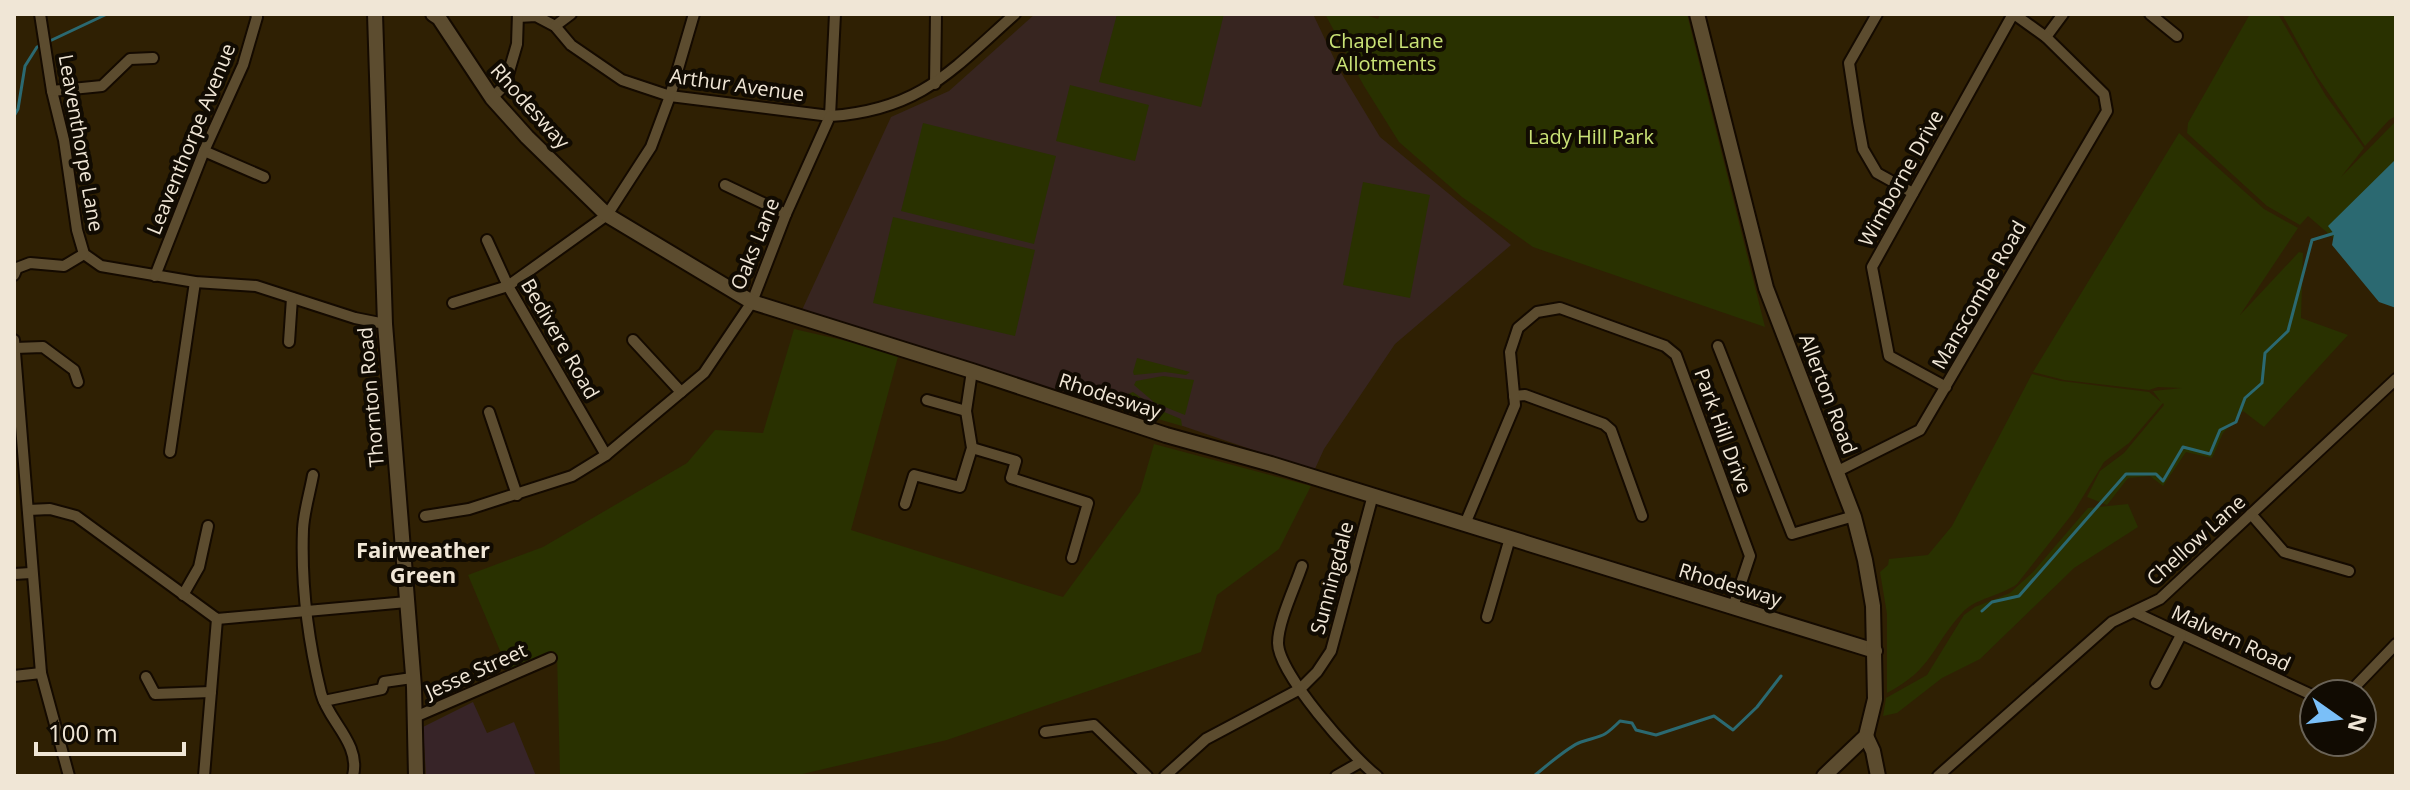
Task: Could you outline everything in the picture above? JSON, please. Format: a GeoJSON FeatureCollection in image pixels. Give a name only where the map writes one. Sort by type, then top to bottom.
{"type":"FeatureCollection","features":[{"type":"Feature","properties":{"kind":"street","name":"Leaventhorpe Lane"},"geometry":{"type":"LineString","coordinates":[[40,14],[77,230],[84,254],[101,266],[195,282],[256,286],[355,318],[385,324]]}},
{"type":"Feature","properties":{"kind":"street","name":"Leaventhorpe Avenue"},"geometry":{"type":"LineString","coordinates":[[155,276],[204,151],[243,65],[256,14]]}},
{"type":"Feature","properties":{"kind":"street","name":"Rhodesway"},"geometry":{"type":"LineString","coordinates":[[433,14],[439,18],[492,98],[607,215],[752,302],[1166,435],[1373,495],[1875,651]]}},
{"type":"Feature","properties":{"kind":"street"},"geometry":{"type":"LineString","coordinates":[[492,98],[505,85],[517,44],[518,16],[536,16],[555,26],[571,14]]}},
{"type":"Feature","properties":{"kind":"street"},"geometry":{"type":"LineString","coordinates":[[453,303],[508,286],[607,215],[651,147],[694,14]]}},
{"type":"Feature","properties":{"kind":"street"},"geometry":{"type":"LineString","coordinates":[[835,14],[830,116],[861,114],[883,108],[935,84],[1015,14]]}},
{"type":"Feature","properties":{"kind":"street"},"geometry":{"type":"LineString","coordinates":[[935,84],[936,14]]}},
{"type":"Feature","properties":{"kind":"street","name":"Allerton Road"},"geometry":{"type":"LineString","coordinates":[[1697,14],[1766,288],[1854,516],[1873,606],[1875,699],[1866,736]]}},
{"type":"Feature","properties":{"kind":"street"},"geometry":{"type":"LineString","coordinates":[[1877,14],[1849,63],[1863,149],[1877,173],[1913,193]]}},
{"type":"Feature","properties":{"kind":"street"},"geometry":{"type":"LineString","coordinates":[[2014,14],[2046,37],[2063,14]]}},
{"type":"Feature","properties":{"kind":"street","name":"Wimborne Drive"},"geometry":{"type":"LineString","coordinates":[[1946,387],[1889,356],[1872,267],[2014,14]]}},
{"type":"Feature","properties":{"kind":"street"},"geometry":{"type":"LineString","coordinates":[[2150,14],[2177,36]]}},
{"type":"Feature","properties":{"kind":"street","name":"Thornton Road"},"geometry":{"type":"LineString","coordinates":[[379,16],[385,324],[415,717],[416,776]]}},
{"type":"Feature","properties":{"kind":"street","name":"Arthur Avenue"},"geometry":{"type":"LineString","coordinates":[[555,26],[571,45],[622,80],[670,96],[830,116]]}},
{"type":"Feature","properties":{"kind":"street","name":"Manscombe Road"},"geometry":{"type":"LineString","coordinates":[[1836,472],[1920,430],[2107,111],[2104,94],[2046,37]]}},
{"type":"Feature","properties":{"kind":"street"},"geometry":{"type":"LineString","coordinates":[[52,91],[102,86],[130,59],[153,58]]}},
{"type":"Feature","properties":{"kind":"street","name":"Oaks Lane"},"geometry":{"type":"LineString","coordinates":[[425,516],[469,509],[572,476],[606,455],[704,373],[752,302],[786,214],[830,116]]}},
{"type":"Feature","properties":{"kind":"street"},"geometry":{"type":"LineString","coordinates":[[204,151],[264,177]]}},
{"type":"Feature","properties":{"kind":"street"},"geometry":{"type":"LineString","coordinates":[[725,185],[786,214]]}},
{"type":"Feature","properties":{"kind":"street","name":"Bedivere Road"},"geometry":{"type":"LineString","coordinates":[[487,240],[508,286],[606,455]]}},
{"type":"Feature","properties":{"kind":"street"},"geometry":{"type":"LineString","coordinates":[[14,275],[17,268],[30,263],[64,266],[84,254]]}},
{"type":"Feature","properties":{"kind":"street"},"geometry":{"type":"LineString","coordinates":[[170,452],[195,282]]}},
{"type":"Feature","properties":{"kind":"street"},"geometry":{"type":"LineString","coordinates":[[289,342],[292,298]]}},
{"type":"Feature","properties":{"kind":"street","name":"Park Hill Drive"},"geometry":{"type":"LineString","coordinates":[[1465,524],[1515,405],[1510,352],[1518,328],[1537,312],[1560,308],[1665,346],[1676,355],[1750,556],[1733,607]]}},
{"type":"Feature","properties":{"kind":"street"},"geometry":{"type":"LineString","coordinates":[[633,340],[681,392]]}},
{"type":"Feature","properties":{"kind":"street"},"geometry":{"type":"LineString","coordinates":[[69,776],[41,673],[15,344],[43,347],[74,370],[78,382]]}},
{"type":"Feature","properties":{"kind":"street"},"geometry":{"type":"LineString","coordinates":[[1718,346],[1792,534],[1854,516]]}},
{"type":"Feature","properties":{"kind":"street"},"geometry":{"type":"LineString","coordinates":[[905,504],[914,475],[960,487],[972,448],[966,411],[972,371]]}},
{"type":"Feature","properties":{"kind":"street","name":"Chellow Lane"},"geometry":{"type":"LineString","coordinates":[[1938,776],[2112,622],[2160,599],[2396,379]]}},
{"type":"Feature","properties":{"kind":"street"},"geometry":{"type":"LineString","coordinates":[[1514,396],[1525,395],[1604,424],[1611,430],[1642,516]]}},
{"type":"Feature","properties":{"kind":"street"},"geometry":{"type":"LineString","coordinates":[[927,400],[966,411]]}},
{"type":"Feature","properties":{"kind":"street"},"geometry":{"type":"LineString","coordinates":[[489,412],[517,495]]}},
{"type":"Feature","properties":{"kind":"street"},"geometry":{"type":"LineString","coordinates":[[972,448],[1016,461],[1011,478],[1088,503],[1072,558]]}},
{"type":"Feature","properties":{"kind":"street"},"geometry":{"type":"LineString","coordinates":[[313,475],[303,527],[305,610],[324,701],[350,743],[355,769],[353,776]]}},
{"type":"Feature","properties":{"kind":"street","name":"Sunningdale"},"geometry":{"type":"LineString","coordinates":[[1165,776],[1206,739],[1300,689],[1317,672],[1331,651],[1373,495]]}},
{"type":"Feature","properties":{"kind":"street"},"geometry":{"type":"LineString","coordinates":[[28,510],[50,509],[76,516],[217,619],[407,602]]}},
{"type":"Feature","properties":{"kind":"street"},"geometry":{"type":"LineString","coordinates":[[2251,514],[2284,552],[2349,571]]}},
{"type":"Feature","properties":{"kind":"street"},"geometry":{"type":"LineString","coordinates":[[183,595],[199,567],[208,526]]}},
{"type":"Feature","properties":{"kind":"street"},"geometry":{"type":"LineString","coordinates":[[1487,617],[1510,538]]}},
{"type":"Feature","properties":{"kind":"street"},"geometry":{"type":"LineString","coordinates":[[1302,566],[1278,639],[1278,655],[1300,689],[1359,763],[1377,776]]}},
{"type":"Feature","properties":{"kind":"street"},"geometry":{"type":"LineString","coordinates":[[14,574],[31,573]]}},
{"type":"Feature","properties":{"kind":"street","name":"Malvern Road"},"geometry":{"type":"LineString","coordinates":[[2134,612],[2298,689]]}},
{"type":"Feature","properties":{"kind":"street"},"geometry":{"type":"LineString","coordinates":[[204,776],[217,619]]}},
{"type":"Feature","properties":{"kind":"street"},"geometry":{"type":"LineString","coordinates":[[2156,683],[2181,635]]}},
{"type":"Feature","properties":{"kind":"street"},"geometry":{"type":"LineString","coordinates":[[2363,678],[2396,644]]}},
{"type":"Feature","properties":{"kind":"street","name":"Jesse Street"},"geometry":{"type":"LineString","coordinates":[[415,717],[551,658]]}},
{"type":"Feature","properties":{"kind":"street"},"geometry":{"type":"LineString","coordinates":[[14,676],[41,673]]}},
{"type":"Feature","properties":{"kind":"street"},"geometry":{"type":"LineString","coordinates":[[146,677],[155,694],[211,692]]}},
{"type":"Feature","properties":{"kind":"street"},"geometry":{"type":"LineString","coordinates":[[324,701],[382,689],[384,682],[412,678]]}},
{"type":"Feature","properties":{"kind":"street"},"geometry":{"type":"LineString","coordinates":[[1045,732],[1094,725],[1147,776]]}},
{"type":"Feature","properties":{"kind":"street"},"geometry":{"type":"LineString","coordinates":[[1824,776],[1866,736],[1878,776]]}},
{"type":"Feature","properties":{"kind":"street"},"geometry":{"type":"LineString","coordinates":[[1336,776],[1359,763]]}},
{"type":"Feature","properties":{"kind":"shaded area"},"geometry":{"type":"Polygon","coordinates":[[[1035,14],[1313,14],[1340,71],[1380,137],[1511,245],[1395,344],[1324,449],[1314,471],[1177,424],[1012,377],[802,310],[891,117],[949,91],[1035,14]]]}},
{"type":"Feature","properties":{"kind":"shaded area"},"geometry":{"type":"Polygon","coordinates":[[[473,702],[487,733],[514,722],[536,776],[426,776],[423,727],[473,702]]]}},
{"type":"Feature","properties":{"kind":"green space"},"geometry":{"type":"Polygon","coordinates":[[[1117,14],[1224,14],[1201,107],[1099,82],[1117,14]]]}},
{"type":"Feature","properties":{"kind":"green space","name":"Lady Hill Park"},"geometry":{"type":"Polygon","coordinates":[[[1325,14],[1363,14],[1378,19],[1380,14],[1687,14],[1765,327],[1533,247],[1462,197],[1399,142],[1325,14]]]}},
{"type":"Feature","properties":{"kind":"green space"},"geometry":{"type":"Polygon","coordinates":[[[2250,14],[2278,14],[2326,96],[2364,148],[2341,177],[2396,121],[2396,292],[2308,216],[2300,225],[2267,206],[2187,133],[2188,123],[2250,14]]]}},
{"type":"Feature","properties":{"kind":"green space"},"geometry":{"type":"Polygon","coordinates":[[[2282,14],[2396,14],[2396,116],[2365,146],[2316,75],[2282,14]]]}},
{"type":"Feature","properties":{"kind":"green space"},"geometry":{"type":"Polygon","coordinates":[[[1070,85],[1149,105],[1135,161],[1056,141],[1070,85]]]}},
{"type":"Feature","properties":{"kind":"green space"},"geometry":{"type":"Polygon","coordinates":[[[923,123],[1056,156],[1034,244],[901,211],[923,123]]]}},
{"type":"Feature","properties":{"kind":"green space"},"geometry":{"type":"Polygon","coordinates":[[[2179,133],[2264,209],[2298,228],[2240,315],[2299,252],[2303,253],[2301,318],[2348,335],[2264,427],[2243,411],[2223,433],[2212,458],[2186,452],[2163,486],[2150,476],[2128,478],[2107,505],[2087,497],[2100,471],[2124,453],[2163,403],[2129,443],[2104,462],[2073,513],[2017,584],[1967,608],[1923,666],[1887,693],[1887,614],[1880,572],[1888,565],[1889,559],[1928,555],[1952,526],[2032,374],[2061,381],[2149,392],[2161,402],[2153,391],[2182,388],[2158,387],[2149,390],[2064,380],[2033,372],[2179,133]]]}},
{"type":"Feature","properties":{"kind":"green space"},"geometry":{"type":"Polygon","coordinates":[[[1363,182],[1430,195],[1410,298],[1343,285],[1363,182]]]}},
{"type":"Feature","properties":{"kind":"green space"},"geometry":{"type":"Polygon","coordinates":[[[893,217],[1035,250],[1015,336],[873,303],[893,217]]]}},
{"type":"Feature","properties":{"kind":"green space"},"geometry":{"type":"Polygon","coordinates":[[[794,329],[899,353],[851,530],[1063,597],[1140,492],[1154,444],[1311,486],[1279,549],[1217,595],[1201,652],[947,740],[794,776],[560,776],[557,654],[509,672],[468,575],[543,547],[687,463],[715,430],[763,433],[794,329]]]}},
{"type":"Feature","properties":{"kind":"green space"},"geometry":{"type":"Polygon","coordinates":[[[1137,358],[1190,372],[1186,375],[1165,372],[1134,375],[1137,358]]]}},
{"type":"Feature","properties":{"kind":"green space"},"geometry":{"type":"Polygon","coordinates":[[[1163,376],[1194,380],[1185,415],[1155,403],[1134,385],[1136,381],[1163,376]]]}},
{"type":"Feature","properties":{"kind":"green space"},"geometry":{"type":"Polygon","coordinates":[[[1133,392],[1157,409],[1181,419],[1182,426],[1123,409],[1128,394],[1133,392]]]}},
{"type":"Feature","properties":{"kind":"green space"},"geometry":{"type":"Polygon","coordinates":[[[2128,504],[2138,527],[2074,568],[1980,659],[1942,678],[1897,713],[1883,716],[1886,698],[1927,675],[1964,615],[1975,607],[2010,593],[2033,572],[2088,508],[2128,504]]]}},
{"type":"Feature","properties":{"kind":"water"},"geometry":{"type":"Polygon","coordinates":[[[2396,159],[2396,308],[2379,302],[2332,245],[2334,234],[2328,226],[2396,159]]]}},
{"type":"Feature","properties":{"kind":"waterway"},"geometry":{"type":"LineString","coordinates":[[14,116],[18,109],[25,66],[37,47],[107,14]]}},
{"type":"Feature","properties":{"kind":"waterway"},"geometry":{"type":"LineString","coordinates":[[1982,611],[1992,602],[2019,596],[2126,474],[2156,474],[2163,481],[2183,447],[2210,454],[2220,430],[2236,422],[2245,398],[2262,383],[2265,353],[2288,331],[2312,240],[2335,233]]}},
{"type":"Feature","properties":{"kind":"waterway"},"geometry":{"type":"LineString","coordinates":[[1534,776],[1570,748],[1602,735],[1620,721],[1632,723],[1636,730],[1656,735],[1714,716],[1733,730],[1757,707],[1781,676]]}},
{"type":"Feature","properties":{"kind":"district","name":"Fairweather Green"},"geometry":{"type":"Point","coordinates":[423,562]}},
{"type":"Feature","properties":{"kind":"park label","name":"Chapel Lane Allotments"},"geometry":{"type":"Point","coordinates":[1386,52]}}]}
